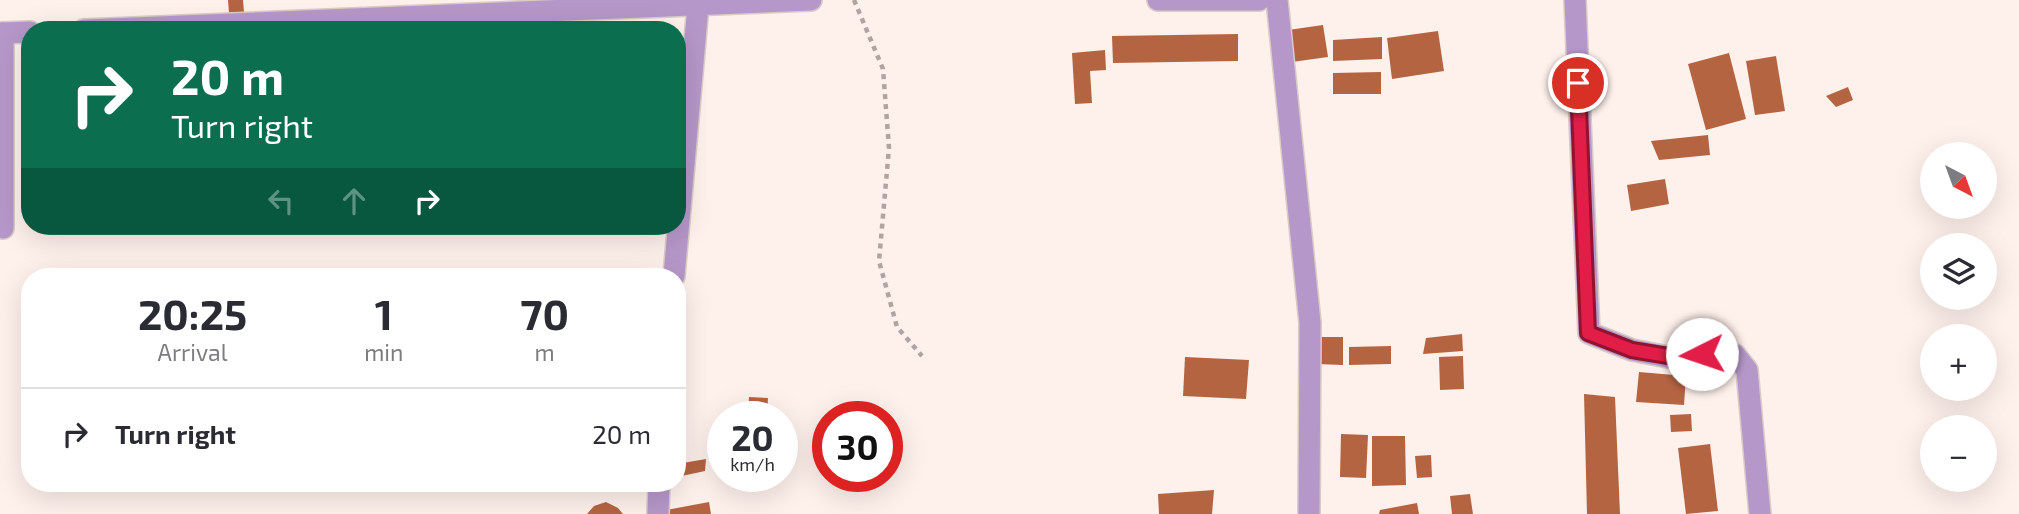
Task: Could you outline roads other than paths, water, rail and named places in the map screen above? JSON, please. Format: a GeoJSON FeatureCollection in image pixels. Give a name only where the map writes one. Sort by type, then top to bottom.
{"type":"FeatureCollection","features":[{"type":"Feature","properties":{"kind":"street"},"geometry":{"type":"LineString","coordinates":[[314,21],[811,0]]}},
{"type":"Feature","properties":{"kind":"street"},"geometry":{"type":"LineString","coordinates":[[1158,0],[1259,0]]}},
{"type":"Feature","properties":{"kind":"street"},"geometry":{"type":"LineString","coordinates":[[1277,0],[1310,323],[1310,514]]}},
{"type":"Feature","properties":{"kind":"street"},"geometry":{"type":"LineString","coordinates":[[1575,0],[1588,333],[1632,350],[1668,356],[1735,355],[1748,370],[1760,514]]}},
{"type":"Feature","properties":{"kind":"street"},"geometry":{"type":"LineString","coordinates":[[686,141],[698,6]]}},
{"type":"Feature","properties":{"kind":"street"},"geometry":{"type":"LineString","coordinates":[[3,228],[1,33],[21,32]]}},
{"type":"Feature","properties":{"kind":"street"},"geometry":{"type":"LineString","coordinates":[[675,268],[678,235]]}},
{"type":"Feature","properties":{"kind":"street"},"geometry":{"type":"LineString","coordinates":[[657,514],[658,492]]}}]}
